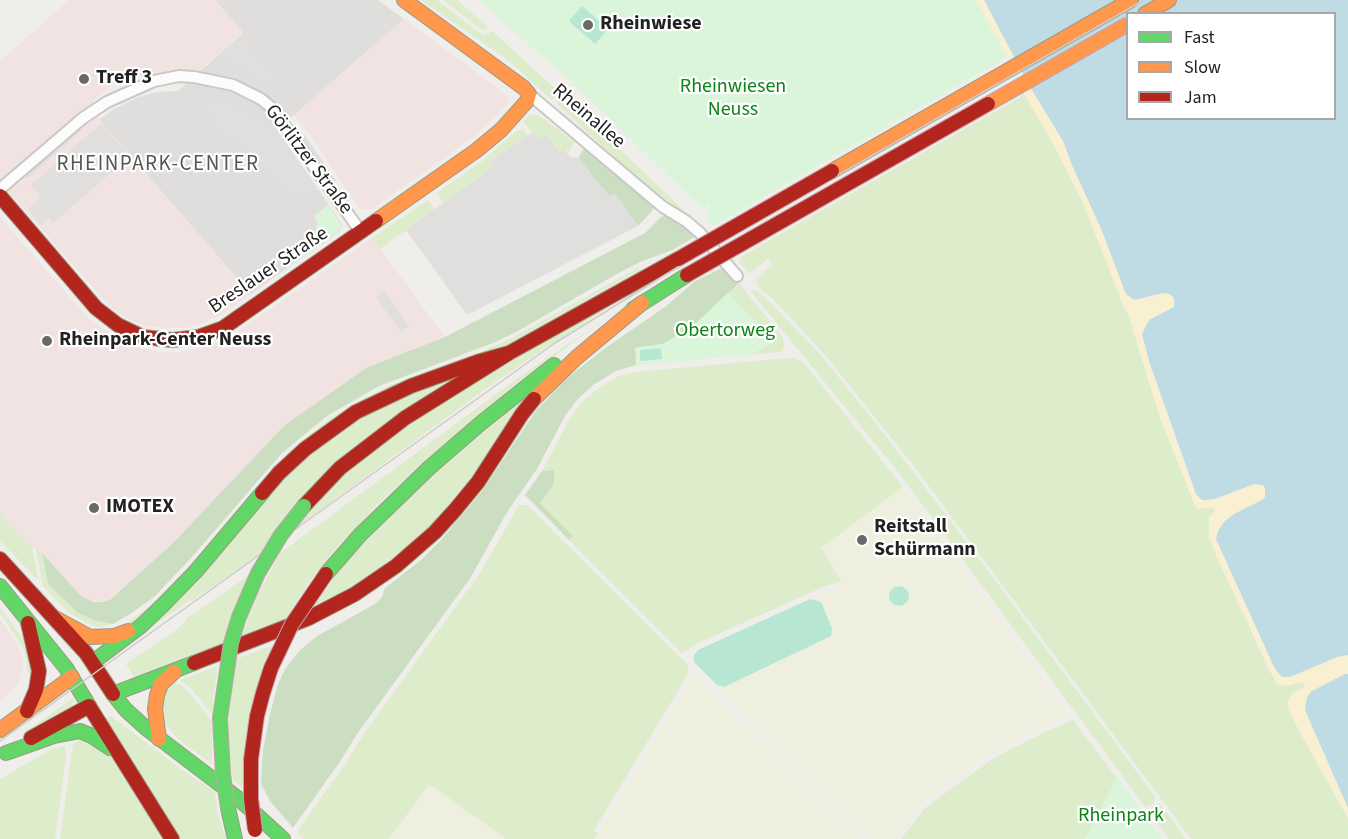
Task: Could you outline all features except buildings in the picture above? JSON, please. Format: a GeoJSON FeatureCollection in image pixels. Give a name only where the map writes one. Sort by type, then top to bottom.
{"type":"FeatureCollection","features":[{"type":"Feature","properties":{"kind":"main road","name":"Rheinallee"},"geometry":{"type":"LineString","coordinates":[[404,0],[530,94]]}},
{"type":"Feature","properties":{"kind":"main road"},"geometry":{"type":"LineString","coordinates":[[235,839],[223,775],[220,718],[231,643],[239,617],[258,573],[281,535],[324,484],[356,455],[418,410],[508,353],[678,259],[1131,0]]}},
{"type":"Feature","properties":{"kind":"main road"},"geometry":{"type":"LineString","coordinates":[[1148,12],[1169,0]]}},
{"type":"Feature","properties":{"kind":"main road"},"geometry":{"type":"LineString","coordinates":[[256,834],[251,799],[251,759],[257,716],[271,668],[288,631],[326,574],[382,512],[449,450],[535,379],[642,303],[687,275],[1126,25]]}},
{"type":"Feature","properties":{"kind":"main road","name":"Breslauer Straße"},"geometry":{"type":"LineString","coordinates":[[0,196],[106,317],[130,332],[158,339],[198,337],[223,328],[477,150],[509,121],[527,101],[530,94]]}},
{"type":"Feature","properties":{"kind":"main road"},"geometry":{"type":"LineString","coordinates":[[3,755],[113,694],[309,618],[355,594],[396,566],[435,532],[478,483],[522,414],[539,393],[563,369],[642,303]]}},
{"type":"Feature","properties":{"kind":"main road"},"geometry":{"type":"LineString","coordinates":[[0,730],[72,677],[95,667],[141,626],[196,571],[279,474],[304,449],[329,430],[356,412],[411,386],[508,353]]}},
{"type":"Feature","properties":{"kind":"main road"},"geometry":{"type":"LineString","coordinates":[[0,559],[55,618],[126,710],[159,739],[239,799],[283,839]]}},
{"type":"Feature","properties":{"kind":"main road"},"geometry":{"type":"LineString","coordinates":[[0,586],[72,677],[171,839]]}},
{"type":"Feature","properties":{"kind":"main road"},"geometry":{"type":"LineString","coordinates":[[55,618],[83,633],[100,638],[114,636],[141,626]]}},
{"type":"Feature","properties":{"kind":"main road"},"geometry":{"type":"LineString","coordinates":[[27,711],[36,690],[39,671],[28,620]]}},
{"type":"Feature","properties":{"kind":"main road"},"geometry":{"type":"LineString","coordinates":[[88,706],[94,686],[95,667]]}},
{"type":"Feature","properties":{"kind":"main road"},"geometry":{"type":"LineString","coordinates":[[159,739],[155,709],[157,695],[161,684],[176,669]]}},
{"type":"Feature","properties":{"kind":"main road"},"geometry":{"type":"LineString","coordinates":[[72,677],[113,694]]}},
{"type":"Feature","properties":{"kind":"main road"},"geometry":{"type":"LineString","coordinates":[[3,755],[54,736],[80,731],[103,742],[117,754]]}},
{"type":"Feature","properties":{"kind":"street","name":"Görlitzer Straße"},"geometry":{"type":"LineString","coordinates":[[0,189],[83,118],[107,102],[164,79],[179,76],[194,77],[232,86],[261,99],[272,108],[362,232]]}},
{"type":"Feature","properties":{"kind":"street","name":"Rheinallee"},"geometry":{"type":"LineString","coordinates":[[530,94],[663,207],[700,233],[737,276]]}},
{"type":"Feature","properties":{"kind":"shaded area"},"geometry":{"type":"Polygon","coordinates":[[[69,0],[215,0],[243,32],[196,74],[138,76],[113,85],[93,101],[99,120],[251,294],[204,323],[186,328],[146,326],[128,319],[110,307],[0,182],[0,61],[69,0]]]}},
{"type":"Feature","properties":{"kind":"shaded area"},"geometry":{"type":"Polygon","coordinates":[[[215,0],[378,0],[404,19],[277,130],[342,224],[340,231],[251,294],[99,120],[136,98],[157,92],[178,91],[243,33],[215,0]]]}},
{"type":"Feature","properties":{"kind":"shaded area"},"geometry":{"type":"Polygon","coordinates":[[[375,2],[394,23],[386,30],[380,23],[383,20],[378,21],[367,9],[375,2]]]}},
{"type":"Feature","properties":{"kind":"shaded area"},"geometry":{"type":"Polygon","coordinates":[[[404,19],[491,83],[509,99],[508,104],[475,136],[372,209],[360,209],[294,115],[404,19]]]}},
{"type":"Feature","properties":{"kind":"shaded area"},"geometry":{"type":"Polygon","coordinates":[[[244,35],[282,83],[280,85],[284,90],[276,96],[261,83],[257,85],[234,65],[229,68],[219,57],[244,35]]]}},
{"type":"Feature","properties":{"kind":"shaded area"},"geometry":{"type":"Polygon","coordinates":[[[215,94],[268,122],[277,130],[322,195],[313,202],[308,196],[296,205],[259,161],[211,128],[216,123],[211,117],[204,123],[194,112],[215,94]]]}},
{"type":"Feature","properties":{"kind":"shaded area"},"geometry":{"type":"Polygon","coordinates":[[[101,124],[130,156],[53,223],[48,218],[41,225],[28,209],[42,197],[31,185],[101,124]]]}},
{"type":"Feature","properties":{"kind":"shaded area"},"geometry":{"type":"Polygon","coordinates":[[[74,128],[82,130],[29,177],[21,175],[74,128]]]}},
{"type":"Feature","properties":{"kind":"shaded area"},"geometry":{"type":"Polygon","coordinates":[[[533,132],[540,140],[547,135],[559,152],[564,149],[570,157],[578,158],[610,197],[615,193],[638,226],[467,315],[406,230],[494,166],[490,161],[533,132]]]}},
{"type":"Feature","properties":{"kind":"shaded area"},"geometry":{"type":"Polygon","coordinates":[[[305,135],[336,181],[329,182],[297,136],[305,135]]]}},
{"type":"Feature","properties":{"kind":"shaded area"},"geometry":{"type":"Polygon","coordinates":[[[0,217],[88,318],[116,338],[139,348],[181,352],[214,344],[233,335],[372,238],[445,337],[366,368],[111,598],[102,602],[88,600],[82,597],[42,553],[26,542],[0,513],[0,217]]]}},
{"type":"Feature","properties":{"kind":"shaded area"},"geometry":{"type":"Polygon","coordinates":[[[255,273],[260,278],[267,273],[271,277],[251,294],[242,284],[255,273]]]}},
{"type":"Feature","properties":{"kind":"shaded area"},"geometry":{"type":"Polygon","coordinates":[[[384,291],[409,326],[401,332],[376,297],[384,291]]]}},
{"type":"Feature","properties":{"kind":"shaded area"},"geometry":{"type":"Polygon","coordinates":[[[0,619],[15,641],[24,661],[18,685],[0,700],[0,619]]]}},
{"type":"Feature","properties":{"kind":"green space"},"geometry":{"type":"Polygon","coordinates":[[[421,0],[437,0],[485,35],[492,31],[560,93],[552,100],[509,61],[421,0]]]}},
{"type":"Feature","properties":{"kind":"green space"},"geometry":{"type":"Polygon","coordinates":[[[443,0],[457,0],[487,28],[482,30],[443,0]]]}},
{"type":"Feature","properties":{"kind":"green space","name":"Rheinwiesen Neuss"},"geometry":{"type":"Polygon","coordinates":[[[479,0],[976,0],[1007,57],[713,226],[705,213],[711,205],[709,203],[703,209],[571,82],[479,0]]]}},
{"type":"Feature","properties":{"kind":"green space","name":"Rheinwiese"},"geometry":{"type":"Polygon","coordinates":[[[582,6],[608,29],[595,44],[569,21],[582,6]]]}},
{"type":"Feature","properties":{"kind":"green space"},"geometry":{"type":"Polygon","coordinates":[[[1023,92],[1055,147],[1084,205],[1128,314],[1160,417],[1195,506],[1213,507],[1214,509],[1215,512],[1210,517],[1209,538],[1268,668],[1277,684],[1285,686],[1303,682],[1305,684],[1304,688],[1292,694],[1287,702],[1289,711],[1348,818],[1348,839],[1191,839],[916,469],[826,356],[775,301],[757,286],[759,284],[755,280],[773,264],[768,259],[749,274],[739,262],[740,258],[761,245],[1021,97],[1023,92]]]}},
{"type":"Feature","properties":{"kind":"green space"},"geometry":{"type":"Polygon","coordinates":[[[564,95],[688,215],[688,218],[666,205],[556,103],[564,95]]]}},
{"type":"Feature","properties":{"kind":"green space"},"geometry":{"type":"Polygon","coordinates":[[[533,114],[540,116],[574,142],[569,152],[564,150],[560,152],[540,140],[523,122],[533,114]]]}},
{"type":"Feature","properties":{"kind":"green space"},"geometry":{"type":"Polygon","coordinates":[[[523,129],[528,135],[491,160],[494,166],[443,203],[437,193],[486,158],[515,132],[523,129]]]}},
{"type":"Feature","properties":{"kind":"green space"},"geometry":{"type":"Polygon","coordinates":[[[584,149],[593,150],[654,206],[638,226],[615,194],[610,197],[578,158],[584,149]]]}},
{"type":"Feature","properties":{"kind":"green space"},"geometry":{"type":"Polygon","coordinates":[[[428,200],[435,209],[380,249],[372,238],[428,200]]]}},
{"type":"Feature","properties":{"kind":"green space"},"geometry":{"type":"Polygon","coordinates":[[[328,205],[341,224],[340,230],[287,268],[280,259],[316,230],[317,220],[314,216],[328,205]]]}},
{"type":"Feature","properties":{"kind":"green space"},"geometry":{"type":"Polygon","coordinates":[[[667,215],[674,217],[698,235],[672,250],[640,262],[615,275],[518,331],[493,343],[379,386],[327,416],[282,453],[191,558],[154,597],[130,614],[113,624],[96,621],[77,612],[48,584],[42,553],[82,597],[94,602],[111,599],[176,540],[284,426],[366,368],[445,337],[645,233],[661,217],[667,215]]]}},
{"type":"Feature","properties":{"kind":"green space"},"geometry":{"type":"Polygon","coordinates":[[[724,267],[739,283],[691,328],[663,344],[636,348],[636,365],[616,371],[593,385],[577,400],[565,416],[537,469],[507,512],[471,577],[357,734],[293,828],[270,801],[261,784],[263,750],[270,714],[278,684],[285,669],[300,650],[317,636],[375,604],[382,597],[385,588],[421,560],[441,540],[482,491],[535,412],[567,378],[665,307],[694,282],[724,267]]]}},
{"type":"Feature","properties":{"kind":"green space"},"geometry":{"type":"Polygon","coordinates":[[[638,268],[639,270],[505,345],[358,404],[134,622],[119,628],[149,607],[194,562],[299,443],[332,417],[388,386],[467,358],[512,338],[638,268]]]}},
{"type":"Feature","properties":{"kind":"green space"},"geometry":{"type":"Polygon","coordinates":[[[739,283],[783,338],[785,347],[781,352],[749,355],[774,342],[728,293],[739,283]]]}},
{"type":"Feature","properties":{"kind":"green space"},"geometry":{"type":"Polygon","coordinates":[[[753,289],[765,297],[820,354],[889,440],[1156,798],[1153,803],[1146,808],[899,473],[761,304],[751,291],[753,289]]]}},
{"type":"Feature","properties":{"kind":"green space","name":"Obertorweg"},"geometry":{"type":"Polygon","coordinates":[[[728,293],[775,342],[748,355],[636,365],[635,348],[663,344],[691,328],[728,293]]]}},
{"type":"Feature","properties":{"kind":"green space"},"geometry":{"type":"Polygon","coordinates":[[[622,298],[498,380],[297,527],[342,477],[393,434],[471,385],[622,298]]]}},
{"type":"Feature","properties":{"kind":"green space"},"geometry":{"type":"Polygon","coordinates":[[[627,305],[580,337],[516,386],[444,444],[378,504],[337,548],[307,585],[282,624],[241,638],[257,597],[280,553],[529,370],[627,305]]]}},
{"type":"Feature","properties":{"kind":"green space"},"geometry":{"type":"Polygon","coordinates":[[[661,348],[662,359],[640,361],[640,350],[661,348]]]}},
{"type":"Feature","properties":{"kind":"green space"},"geometry":{"type":"Polygon","coordinates":[[[795,358],[805,364],[903,487],[821,548],[841,581],[696,644],[682,653],[569,540],[573,536],[540,503],[554,484],[554,470],[542,471],[570,418],[582,402],[617,377],[635,372],[795,358]]]}},
{"type":"Feature","properties":{"kind":"green space"},"geometry":{"type":"Polygon","coordinates":[[[469,371],[429,396],[260,554],[151,628],[297,463],[374,409],[469,371]]]}},
{"type":"Feature","properties":{"kind":"green space"},"geometry":{"type":"Polygon","coordinates":[[[535,387],[473,475],[427,531],[353,588],[308,613],[347,561],[430,476],[535,387]]]}},
{"type":"Feature","properties":{"kind":"green space"},"geometry":{"type":"Polygon","coordinates":[[[554,470],[554,484],[540,503],[573,536],[569,540],[525,495],[542,471],[554,470]]]}},
{"type":"Feature","properties":{"kind":"green space"},"geometry":{"type":"Polygon","coordinates":[[[903,487],[1069,715],[983,758],[922,803],[896,839],[870,839],[694,662],[694,655],[698,650],[843,586],[821,548],[903,487]]]}},
{"type":"Feature","properties":{"kind":"green space"},"geometry":{"type":"Polygon","coordinates":[[[519,505],[527,505],[688,665],[687,676],[594,830],[598,833],[594,839],[506,839],[429,784],[389,839],[303,839],[297,832],[363,735],[480,573],[519,505]]]}},
{"type":"Feature","properties":{"kind":"green space"},"geometry":{"type":"Polygon","coordinates":[[[0,513],[32,546],[38,580],[0,541],[0,513]]]}},
{"type":"Feature","properties":{"kind":"green space"},"geometry":{"type":"Polygon","coordinates":[[[36,549],[42,553],[48,584],[77,611],[96,621],[113,624],[99,627],[92,625],[71,614],[58,602],[43,586],[36,549]]]}},
{"type":"Feature","properties":{"kind":"green space"},"geometry":{"type":"Polygon","coordinates":[[[249,575],[222,646],[134,677],[126,664],[249,575]]]}},
{"type":"Feature","properties":{"kind":"green space"},"geometry":{"type":"Polygon","coordinates":[[[899,586],[906,589],[909,596],[906,603],[899,606],[892,603],[889,596],[892,589],[899,586]]]}},
{"type":"Feature","properties":{"kind":"green space"},"geometry":{"type":"Polygon","coordinates":[[[810,599],[821,602],[832,628],[831,636],[724,687],[717,685],[694,662],[694,655],[698,650],[810,599]]]}},
{"type":"Feature","properties":{"kind":"green space"},"geometry":{"type":"Polygon","coordinates":[[[0,608],[28,645],[34,661],[32,675],[27,672],[23,648],[0,613],[0,608]]]}},
{"type":"Feature","properties":{"kind":"green space"},"geometry":{"type":"Polygon","coordinates":[[[272,646],[258,682],[243,788],[231,779],[228,746],[229,715],[236,659],[272,646]]]}},
{"type":"Feature","properties":{"kind":"green space"},"geometry":{"type":"Polygon","coordinates":[[[218,666],[213,715],[190,687],[180,680],[218,666]]]}},
{"type":"Feature","properties":{"kind":"green space"},"geometry":{"type":"Polygon","coordinates":[[[695,673],[717,695],[862,839],[594,839],[695,673]]]}},
{"type":"Feature","properties":{"kind":"green space"},"geometry":{"type":"Polygon","coordinates":[[[174,683],[188,691],[212,721],[212,764],[178,739],[164,722],[161,705],[166,687],[174,683]]]}},
{"type":"Feature","properties":{"kind":"green space"},"geometry":{"type":"Polygon","coordinates":[[[73,698],[71,707],[19,736],[73,698]]]}},
{"type":"Feature","properties":{"kind":"green space"},"geometry":{"type":"Polygon","coordinates":[[[111,716],[186,773],[215,791],[218,815],[226,839],[176,839],[102,720],[111,716]]]}},
{"type":"Feature","properties":{"kind":"green space"},"geometry":{"type":"Polygon","coordinates":[[[1073,720],[1144,814],[1127,839],[901,839],[926,807],[994,758],[1073,720]]]}},
{"type":"Feature","properties":{"kind":"green space"},"geometry":{"type":"Polygon","coordinates":[[[79,740],[102,747],[113,760],[163,839],[60,839],[73,744],[79,740]]]}},
{"type":"Feature","properties":{"kind":"green space"},"geometry":{"type":"Polygon","coordinates":[[[65,746],[66,756],[55,839],[0,839],[0,779],[50,750],[65,746]]]}},
{"type":"Feature","properties":{"kind":"green space","name":"Rheinpark"},"geometry":{"type":"Polygon","coordinates":[[[1117,777],[1144,814],[1162,839],[1085,839],[1117,777]]]}},
{"type":"Feature","properties":{"kind":"green space"},"geometry":{"type":"Polygon","coordinates":[[[428,784],[506,839],[389,839],[428,784]]]}},
{"type":"Feature","properties":{"kind":"green space"},"geometry":{"type":"Polygon","coordinates":[[[1156,804],[1161,805],[1186,839],[1169,839],[1147,810],[1156,804]]]}},
{"type":"Feature","properties":{"kind":"sand"},"geometry":{"type":"Polygon","coordinates":[[[976,0],[984,0],[1014,54],[1007,57],[976,0]]]}},
{"type":"Feature","properties":{"kind":"sand"},"geometry":{"type":"Polygon","coordinates":[[[1030,87],[1063,141],[1126,294],[1144,299],[1162,293],[1170,294],[1174,298],[1174,307],[1149,320],[1142,334],[1177,446],[1196,494],[1202,500],[1207,500],[1254,484],[1263,485],[1265,488],[1265,497],[1262,500],[1225,521],[1290,677],[1337,657],[1348,655],[1348,674],[1326,683],[1307,715],[1348,808],[1348,818],[1287,705],[1292,694],[1305,684],[1303,682],[1285,686],[1277,684],[1216,556],[1209,532],[1209,517],[1215,512],[1214,509],[1213,507],[1197,509],[1195,506],[1160,417],[1128,314],[1084,205],[1055,147],[1023,92],[1030,87]]]}},
{"type":"Feature","properties":{"kind":"water"},"geometry":{"type":"Polygon","coordinates":[[[984,0],[1348,0],[1348,655],[1337,657],[1290,677],[1282,677],[1275,669],[1216,539],[1225,521],[1265,497],[1265,488],[1263,485],[1254,484],[1207,500],[1202,500],[1196,494],[1150,364],[1142,334],[1149,320],[1174,307],[1174,298],[1170,294],[1162,293],[1134,300],[1126,294],[1063,141],[1030,87],[984,0]]]}},
{"type":"Feature","properties":{"kind":"water"},"geometry":{"type":"Polygon","coordinates":[[[1348,674],[1348,808],[1305,710],[1307,697],[1312,691],[1348,674]]]}},
{"type":"Feature","properties":{"kind":"tram line"},"geometry":{"type":"LineString","coordinates":[[0,741],[555,343],[681,265],[1144,0]]}},
{"type":"Feature","properties":{"kind":"traffic: fast"},"geometry":{"type":"LineString","coordinates":[[633,309],[687,275]]}},
{"type":"Feature","properties":{"kind":"traffic: fast"},"geometry":{"type":"LineString","coordinates":[[326,574],[360,535],[429,468],[554,365]]}},
{"type":"Feature","properties":{"kind":"traffic: fast"},"geometry":{"type":"LineString","coordinates":[[93,662],[141,626],[164,604],[196,571],[262,493]]}},
{"type":"Feature","properties":{"kind":"traffic: fast"},"geometry":{"type":"LineString","coordinates":[[228,808],[223,775],[220,718],[231,643],[239,617],[258,573],[281,535],[304,506]]}},
{"type":"Feature","properties":{"kind":"traffic: fast"},"geometry":{"type":"LineString","coordinates":[[0,586],[66,668],[89,706]]}},
{"type":"Feature","properties":{"kind":"traffic: fast"},"geometry":{"type":"LineString","coordinates":[[194,663],[113,694],[126,710],[147,729],[239,799],[283,839]]}},
{"type":"Feature","properties":{"kind":"traffic: fast"},"geometry":{"type":"LineString","coordinates":[[6,753],[54,736],[80,731],[110,748]]}},
{"type":"Feature","properties":{"kind":"traffic: fast"},"geometry":{"type":"LineString","coordinates":[[228,808],[235,839]]}},
{"type":"Feature","properties":{"kind":"traffic: slow"},"geometry":{"type":"LineString","coordinates":[[376,221],[477,150],[501,130],[527,101],[529,94],[404,0]]}},
{"type":"Feature","properties":{"kind":"traffic: slow"},"geometry":{"type":"LineString","coordinates":[[832,171],[1131,0]]}},
{"type":"Feature","properties":{"kind":"traffic: slow"},"geometry":{"type":"LineString","coordinates":[[1148,12],[1169,0]]}},
{"type":"Feature","properties":{"kind":"traffic: slow"},"geometry":{"type":"LineString","coordinates":[[988,104],[1126,25]]}},
{"type":"Feature","properties":{"kind":"traffic: slow"},"geometry":{"type":"LineString","coordinates":[[534,399],[576,358],[642,303]]}},
{"type":"Feature","properties":{"kind":"traffic: slow"},"geometry":{"type":"LineString","coordinates":[[55,618],[90,637],[114,636],[128,631]]}},
{"type":"Feature","properties":{"kind":"traffic: slow"},"geometry":{"type":"LineString","coordinates":[[159,739],[155,709],[157,695],[161,684],[174,672]]}},
{"type":"Feature","properties":{"kind":"traffic: slow"},"geometry":{"type":"LineString","coordinates":[[0,730],[72,677]]}},
{"type":"Feature","properties":{"kind":"traffic: jam"},"geometry":{"type":"LineString","coordinates":[[687,275],[988,104]]}},
{"type":"Feature","properties":{"kind":"traffic: jam"},"geometry":{"type":"LineString","coordinates":[[678,259],[832,171]]}},
{"type":"Feature","properties":{"kind":"traffic: jam"},"geometry":{"type":"LineString","coordinates":[[0,196],[96,308],[118,325],[143,337],[172,340],[198,337],[223,328],[376,221]]}},
{"type":"Feature","properties":{"kind":"traffic: jam"},"geometry":{"type":"LineString","coordinates":[[304,506],[340,468],[405,418],[509,353],[678,259]]}},
{"type":"Feature","properties":{"kind":"traffic: jam"},"geometry":{"type":"LineString","coordinates":[[262,493],[279,473],[305,449],[356,412],[411,386],[509,353]]}},
{"type":"Feature","properties":{"kind":"traffic: jam"},"geometry":{"type":"LineString","coordinates":[[194,663],[309,618],[355,594],[396,566],[435,532],[455,510],[478,482],[534,399]]}},
{"type":"Feature","properties":{"kind":"traffic: jam"},"geometry":{"type":"LineString","coordinates":[[0,559],[86,653],[113,694]]}},
{"type":"Feature","properties":{"kind":"traffic: jam"},"geometry":{"type":"LineString","coordinates":[[255,830],[251,799],[251,759],[263,693],[271,668],[292,624],[326,574]]}},
{"type":"Feature","properties":{"kind":"traffic: jam"},"geometry":{"type":"LineString","coordinates":[[27,711],[36,690],[39,671],[28,623]]}},
{"type":"Feature","properties":{"kind":"traffic: jam"},"geometry":{"type":"LineString","coordinates":[[31,738],[89,706]]}},
{"type":"Feature","properties":{"kind":"traffic: jam"},"geometry":{"type":"LineString","coordinates":[[89,706],[172,839]]}},
{"type":"Feature","properties":{"kind":"place","name":"Rheinwiese"},"geometry":{"type":"Point","coordinates":[588,25]}},
{"type":"Feature","properties":{"kind":"place","name":"Treff 3"},"geometry":{"type":"Point","coordinates":[84,79]}},
{"type":"Feature","properties":{"kind":"place","name":"Rheinpark-Center Neuss"},"geometry":{"type":"Point","coordinates":[47,341]}},
{"type":"Feature","properties":{"kind":"place","name":"IMOTEX"},"geometry":{"type":"Point","coordinates":[94,508]}},
{"type":"Feature","properties":{"kind":"place","name":"Reitstall Schürmann"},"geometry":{"type":"Point","coordinates":[862,540]}},
{"type":"Feature","properties":{"kind":"district","name":"RHEINPARK-CENTER"},"geometry":{"type":"Point","coordinates":[158,165]}}]}
